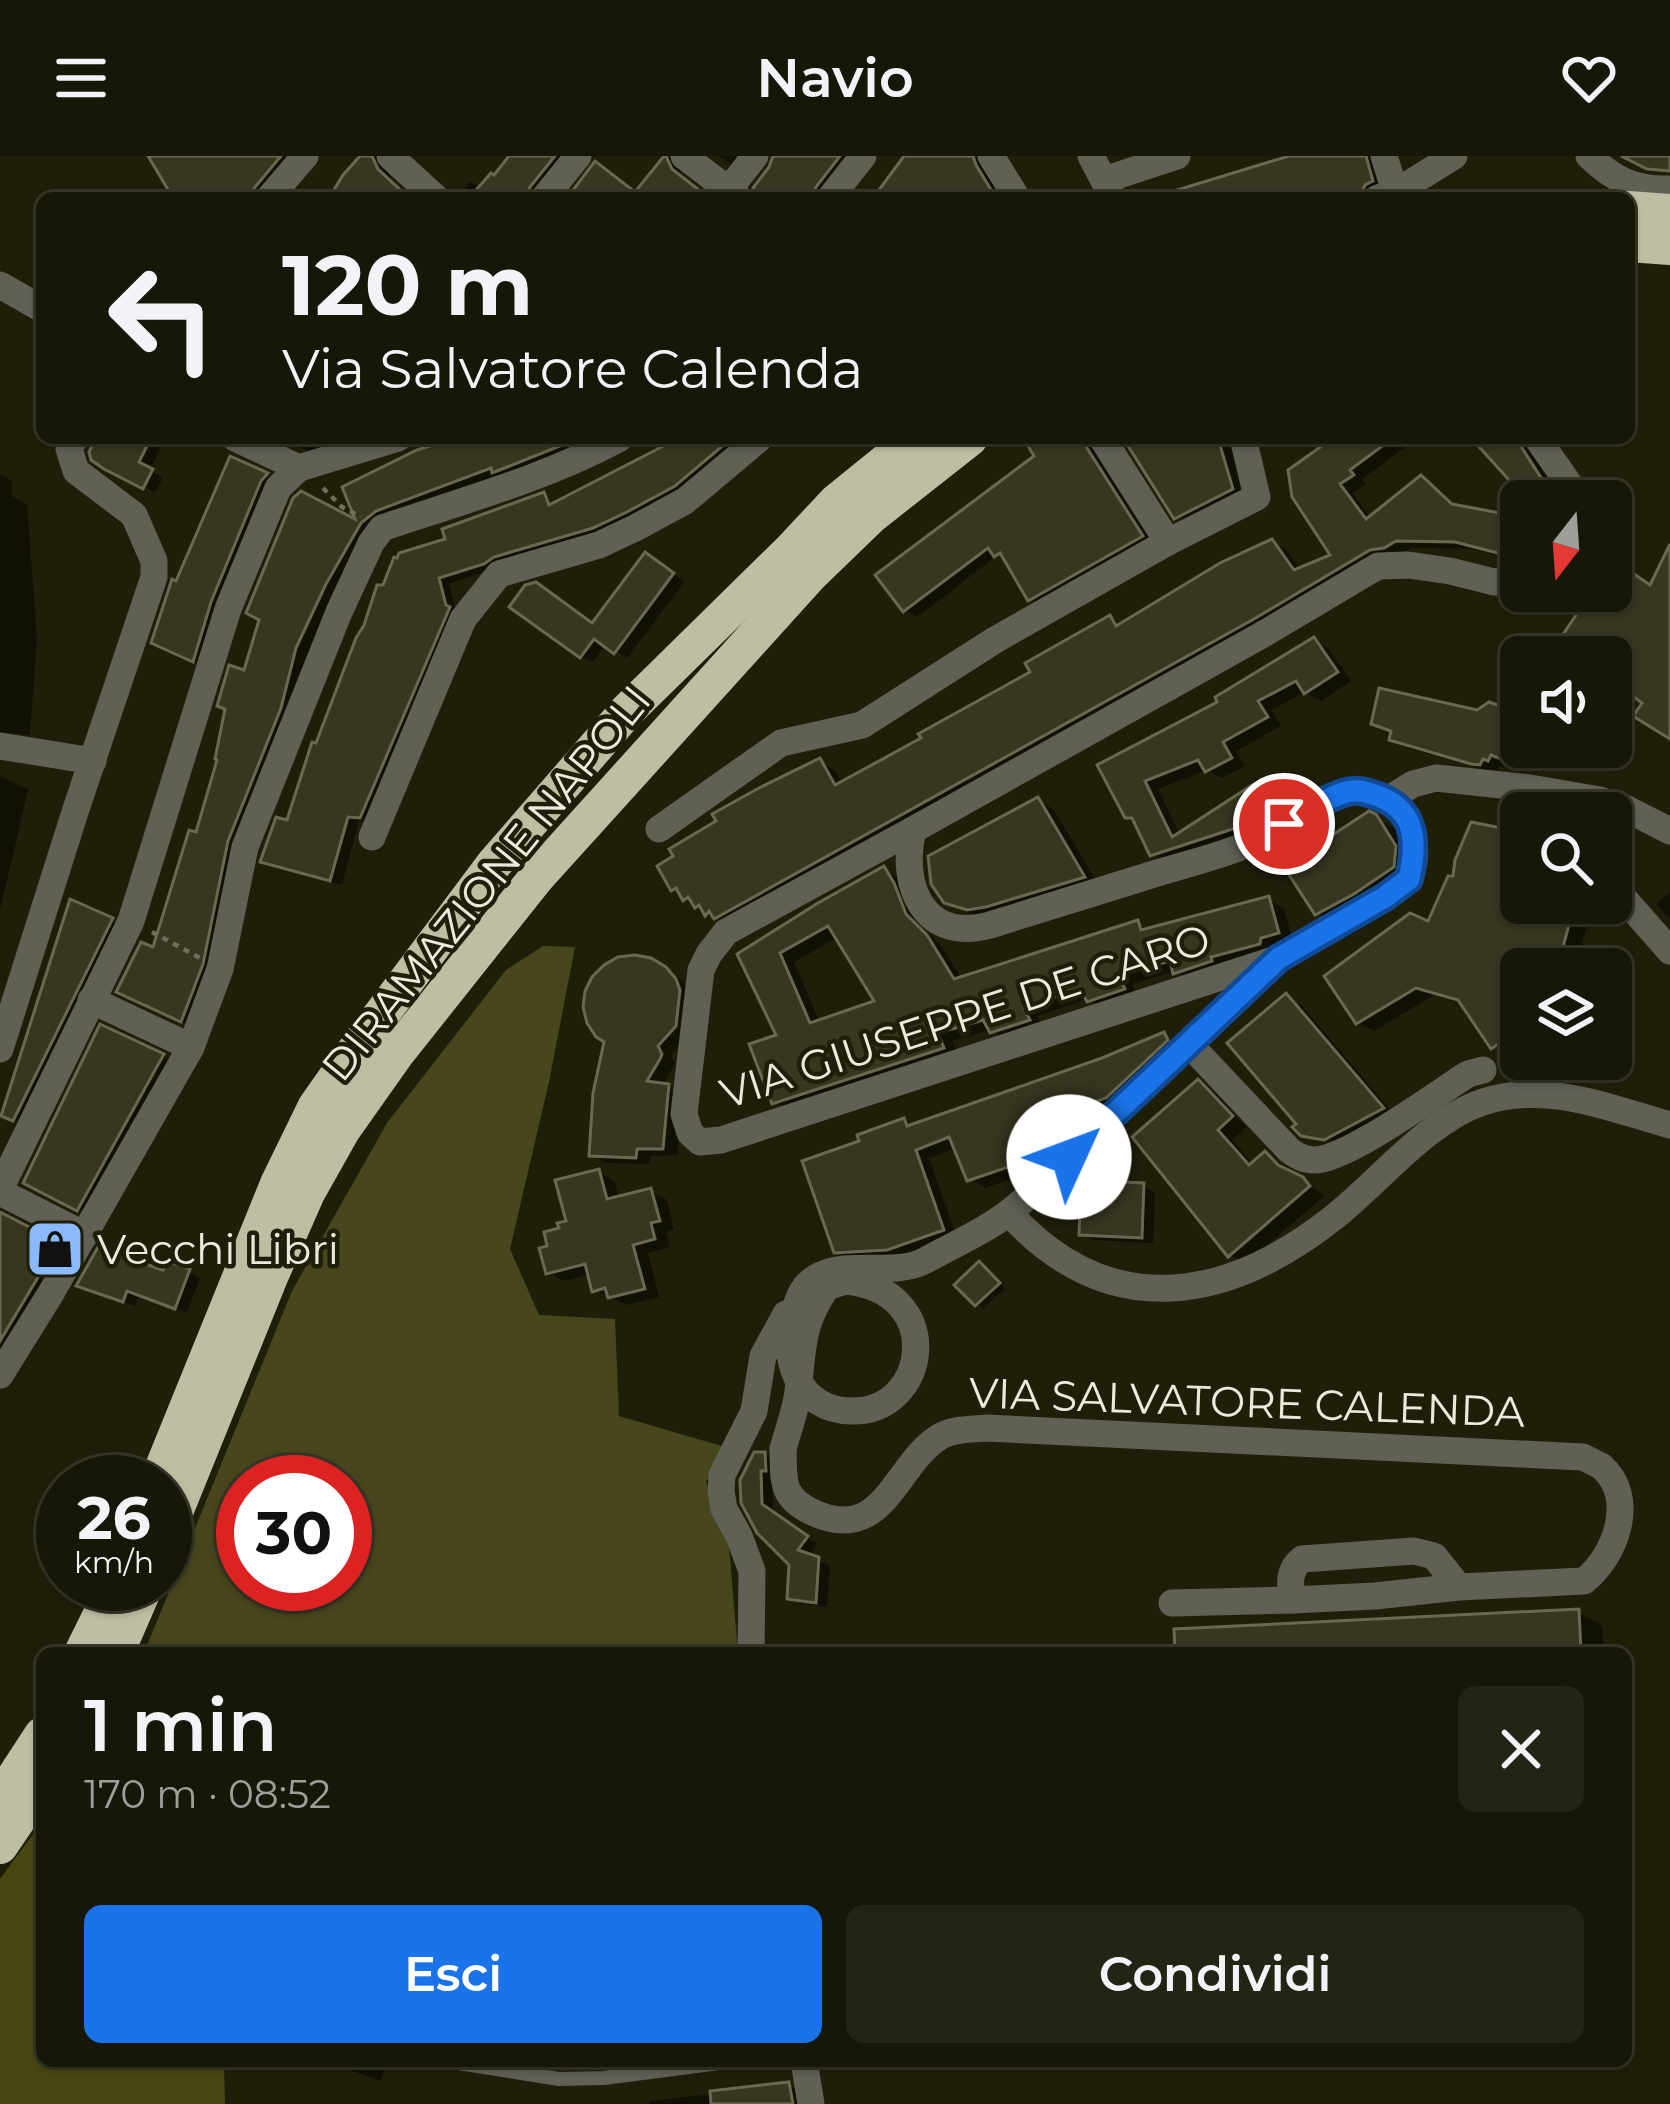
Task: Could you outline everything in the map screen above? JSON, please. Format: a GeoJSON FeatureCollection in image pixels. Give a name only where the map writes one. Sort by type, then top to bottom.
{"type":"FeatureCollection","features":[{"type":"Feature","properties":{"kind":"highway"},"geometry":{"type":"LineString","coordinates":[[1635,209],[1670,212]]}},
{"type":"Feature","properties":{"kind":"highway"},"geometry":{"type":"LineString","coordinates":[[1635,244],[1670,247]]}},
{"type":"Feature","properties":{"kind":"highway","name":"DIRAMAZIONE NAPOLI"},"geometry":{"type":"LineString","coordinates":[[192,1470],[307,1193],[395,1054],[801,562],[836,502],[908,444]]}},
{"type":"Feature","properties":{"kind":"highway","name":"DIRAMAZIONE NAPOLI"},"geometry":{"type":"LineString","coordinates":[[169,1455],[243,1266],[316,1106],[494,864],[626,711],[801,562],[871,516],[962,444]]}},
{"type":"Feature","properties":{"kind":"highway"},"geometry":{"type":"LineString","coordinates":[[85,1647],[103,1611]]}},
{"type":"Feature","properties":{"kind":"highway"},"geometry":{"type":"LineString","coordinates":[[119,1647],[134,1611]]}},
{"type":"Feature","properties":{"kind":"highway"},"geometry":{"type":"LineString","coordinates":[[0,1799],[36,1744]]}},
{"type":"Feature","properties":{"kind":"highway"},"geometry":{"type":"LineString","coordinates":[[0,1846],[36,1793]]}},
{"type":"Feature","properties":{"kind":"street"},"geometry":{"type":"LineString","coordinates":[[274,192],[305,156]]}},
{"type":"Feature","properties":{"kind":"street"},"geometry":{"type":"LineString","coordinates":[[390,156],[428,192]]}},
{"type":"Feature","properties":{"kind":"street"},"geometry":{"type":"LineString","coordinates":[[549,192],[578,156]]}},
{"type":"Feature","properties":{"kind":"street"},"geometry":{"type":"LineString","coordinates":[[684,156],[726,192]]}},
{"type":"Feature","properties":{"kind":"street"},"geometry":{"type":"LineString","coordinates":[[732,192],[755,156]]}},
{"type":"Feature","properties":{"kind":"street"},"geometry":{"type":"LineString","coordinates":[[835,192],[863,156]]}},
{"type":"Feature","properties":{"kind":"street"},"geometry":{"type":"LineString","coordinates":[[991,156],[1013,192]]}},
{"type":"Feature","properties":{"kind":"street"},"geometry":{"type":"LineString","coordinates":[[1103,178],[1177,156]]}},
{"type":"Feature","properties":{"kind":"street"},"geometry":{"type":"LineString","coordinates":[[1384,156],[1389,192]]}},
{"type":"Feature","properties":{"kind":"street"},"geometry":{"type":"LineString","coordinates":[[1396,192],[1454,156]]}},
{"type":"Feature","properties":{"kind":"street"},"geometry":{"type":"LineString","coordinates":[[1588,156],[1625,184],[1670,189]]}},
{"type":"Feature","properties":{"kind":"street"},"geometry":{"type":"LineString","coordinates":[[0,285],[36,306]]}},
{"type":"Feature","properties":{"kind":"street"},"geometry":{"type":"LineString","coordinates":[[0,1049],[154,578],[154,561],[134,515],[76,471],[72,444]]}},
{"type":"Feature","properties":{"kind":"street"},"geometry":{"type":"LineString","coordinates":[[248,444],[299,468]]}},
{"type":"Feature","properties":{"kind":"street"},"geometry":{"type":"LineString","coordinates":[[85,1235],[0,1190],[131,921],[228,609],[278,488],[299,468],[378,444]]}},
{"type":"Feature","properties":{"kind":"street"},"geometry":{"type":"LineString","coordinates":[[0,1375],[191,1047],[220,969],[245,848],[371,543],[382,528],[535,476],[609,444]]}},
{"type":"Feature","properties":{"kind":"street"},"geometry":{"type":"LineString","coordinates":[[372,837],[463,619],[499,574],[599,545],[635,527],[685,501],[753,444]]}},
{"type":"Feature","properties":{"kind":"street"},"geometry":{"type":"LineString","coordinates":[[1106,444],[1168,542]]}},
{"type":"Feature","properties":{"kind":"street"},"geometry":{"type":"LineString","coordinates":[[659,829],[781,743],[862,725],[995,640],[1257,497],[1244,444]]}},
{"type":"Feature","properties":{"kind":"street"},"geometry":{"type":"LineString","coordinates":[[1541,444],[1566,480]]}},
{"type":"Feature","properties":{"kind":"street"},"geometry":{"type":"LineString","coordinates":[[751,1647],[752,1571],[724,1509],[722,1475],[754,1411],[763,1356],[799,1296],[812,1281],[834,1272],[896,1269],[924,1261],[1009,1213],[1279,958],[1409,879],[1415,854],[1402,812],[1389,799],[1350,790],[1243,846],[990,925],[960,930],[932,916],[913,891],[908,868],[913,830],[1378,566],[1408,565],[1500,582]]}},
{"type":"Feature","properties":{"kind":"street"},"geometry":{"type":"LineString","coordinates":[[0,746],[93,761]]}},
{"type":"Feature","properties":{"kind":"street"},"geometry":{"type":"LineString","coordinates":[[1389,799],[1413,784],[1436,778],[1502,792]]}},
{"type":"Feature","properties":{"kind":"street"},"geometry":{"type":"LineString","coordinates":[[1632,812],[1670,831]]}},
{"type":"Feature","properties":{"kind":"street","name":"VIA GIUSEPPE DE CARO"},"geometry":{"type":"LineString","coordinates":[[929,821],[726,932],[709,954],[701,970],[684,1114],[690,1133],[700,1142],[721,1140],[1279,958]]}},
{"type":"Feature","properties":{"kind":"street"},"geometry":{"type":"LineString","coordinates":[[1632,908],[1670,951]]}},
{"type":"Feature","properties":{"kind":"street"},"geometry":{"type":"LineString","coordinates":[[91,1000],[191,1047]]}},
{"type":"Feature","properties":{"kind":"street"},"geometry":{"type":"LineString","coordinates":[[1190,1045],[1289,1150],[1312,1160],[1340,1155],[1468,1074],[1483,1070]]}},
{"type":"Feature","properties":{"kind":"street"},"geometry":{"type":"LineString","coordinates":[[1009,1213],[1031,1237],[1090,1274],[1132,1287],[1186,1288],[1247,1272],[1289,1249],[1455,1115],[1485,1102],[1545,1094],[1572,1097],[1670,1125]]}},
{"type":"Feature","properties":{"kind":"street","name":"VIA SALVATORE CALENDA"},"geometry":{"type":"LineString","coordinates":[[799,1296],[791,1321],[789,1356],[800,1386],[815,1401],[832,1408],[851,1412],[888,1401],[905,1384],[913,1364],[915,1329],[904,1308],[865,1283],[846,1281],[827,1288],[816,1303],[804,1334],[797,1396],[783,1449],[784,1485],[798,1505],[830,1520],[866,1515],[883,1502],[929,1445],[949,1433],[969,1429],[1583,1457],[1611,1479],[1621,1510],[1619,1527],[1598,1570],[1584,1581],[1375,1596],[1172,1603]]}},
{"type":"Feature","properties":{"kind":"street"},"geometry":{"type":"LineString","coordinates":[[1292,1600],[1295,1565],[1315,1557],[1414,1551],[1434,1556],[1459,1587]]}},
{"type":"Feature","properties":{"kind":"street"},"geometry":{"type":"LineString","coordinates":[[805,2067],[811,2104]]}},
{"type":"Feature","properties":{"kind":"lane"},"geometry":{"type":"LineString","coordinates":[[477,2067],[559,2079],[689,2067]]}},
{"type":"Feature","properties":{"kind":"path"},"geometry":{"type":"LineString","coordinates":[[299,468],[342,507],[382,528]]}},
{"type":"Feature","properties":{"kind":"path"},"geometry":{"type":"LineString","coordinates":[[131,921],[220,969]]}},
{"type":"Feature","properties":{"kind":"shaded area"},"geometry":{"type":"Polygon","coordinates":[[[543,946],[575,947],[510,1249],[539,1315],[615,1319],[619,1416],[725,1447],[706,1482],[729,1547],[737,1647],[146,1647],[161,1611],[192,1611],[192,1536],[216,1477],[216,1611],[372,1611],[372,1455],[225,1455],[292,1291],[387,1123],[506,970],[543,946]]]}},
{"type":"Feature","properties":{"kind":"shaded area"},"geometry":{"type":"Polygon","coordinates":[[[36,1830],[36,2067],[224,2067],[225,2104],[0,2104],[0,1879],[36,1830]]]}},
{"type":"Feature","properties":{"kind":"building"},"geometry":{"type":"Polygon","coordinates":[[[148,156],[281,156],[251,192],[169,192],[148,156]]]}},
{"type":"Feature","properties":{"kind":"building"},"geometry":{"type":"Polygon","coordinates":[[[360,156],[372,156],[378,169],[403,192],[333,192],[360,156]]]}},
{"type":"Feature","properties":{"kind":"building"},"geometry":{"type":"Polygon","coordinates":[[[509,156],[555,156],[528,192],[474,192],[509,156]]]}},
{"type":"Feature","properties":{"kind":"building"},"geometry":{"type":"Polygon","coordinates":[[[666,156],[672,169],[701,192],[635,192],[666,156]]]}},
{"type":"Feature","properties":{"kind":"building"},"geometry":{"type":"Polygon","coordinates":[[[773,156],[840,156],[814,192],[755,192],[773,156]]]}},
{"type":"Feature","properties":{"kind":"building"},"geometry":{"type":"Polygon","coordinates":[[[904,156],[973,156],[992,192],[877,192],[904,156]]]}},
{"type":"Feature","properties":{"kind":"building"},"geometry":{"type":"Polygon","coordinates":[[[1289,156],[1366,156],[1373,181],[1362,192],[1170,192],[1289,156]]]}},
{"type":"Feature","properties":{"kind":"building"},"geometry":{"type":"Polygon","coordinates":[[[1621,156],[1670,156],[1670,171],[1647,169],[1621,156]]]}},
{"type":"Feature","properties":{"kind":"building"},"geometry":{"type":"Polygon","coordinates":[[[595,161],[635,192],[572,192],[595,161]]]}},
{"type":"Feature","properties":{"kind":"building"},"geometry":{"type":"Polygon","coordinates":[[[93,444],[148,444],[139,462],[153,469],[143,489],[104,469],[91,460],[93,444]]]}},
{"type":"Feature","properties":{"kind":"building"},"geometry":{"type":"Polygon","coordinates":[[[436,444],[565,444],[376,511],[361,523],[296,648],[281,708],[228,841],[203,964],[181,1022],[116,992],[141,942],[153,947],[189,830],[196,832],[217,760],[225,709],[217,706],[229,665],[244,670],[259,620],[246,613],[293,498],[301,491],[355,519],[342,487],[436,444]]]}},
{"type":"Feature","properties":{"kind":"building"},"geometry":{"type":"Polygon","coordinates":[[[667,444],[725,444],[675,486],[593,528],[439,578],[450,607],[360,818],[348,817],[330,881],[260,862],[276,817],[287,820],[312,742],[316,743],[377,585],[383,585],[394,557],[445,539],[442,529],[544,492],[549,505],[667,444]]]}},
{"type":"Feature","properties":{"kind":"building"},"geometry":{"type":"Polygon","coordinates":[[[1086,444],[1143,536],[1028,601],[1000,553],[994,557],[988,548],[903,612],[875,575],[1034,456],[1028,446],[1086,444]]]}},
{"type":"Feature","properties":{"kind":"building"},"geometry":{"type":"Polygon","coordinates":[[[1127,444],[1220,444],[1233,489],[1174,519],[1127,444]]]}},
{"type":"Feature","properties":{"kind":"building"},"geometry":{"type":"Polygon","coordinates":[[[1325,444],[1385,444],[1350,470],[1354,475],[1340,484],[1366,519],[1421,475],[1452,504],[1500,513],[1500,554],[1455,542],[1396,541],[1370,550],[714,919],[709,911],[705,916],[699,905],[695,908],[688,897],[683,901],[676,888],[671,891],[657,866],[673,856],[669,849],[716,821],[712,814],[759,788],[820,758],[835,785],[1030,672],[1025,663],[1110,615],[1116,626],[1220,563],[1272,539],[1294,570],[1330,555],[1292,497],[1288,470],[1325,444]]]}},
{"type":"Feature","properties":{"kind":"building"},"geometry":{"type":"Polygon","coordinates":[[[1476,444],[1521,444],[1543,480],[1509,480],[1476,444]]]}},
{"type":"Feature","properties":{"kind":"building"},"geometry":{"type":"Polygon","coordinates":[[[230,456],[268,473],[211,602],[193,662],[151,643],[172,579],[176,581],[230,456]]]}},
{"type":"Feature","properties":{"kind":"building"},"geometry":{"type":"Polygon","coordinates":[[[1670,544],[1670,739],[1633,716],[1642,703],[1632,696],[1632,636],[1562,636],[1578,612],[1632,612],[1632,573],[1650,585],[1670,544]]]}},
{"type":"Feature","properties":{"kind":"building"},"geometry":{"type":"Polygon","coordinates":[[[645,552],[674,573],[614,654],[594,639],[580,658],[509,607],[525,585],[536,582],[592,623],[645,552]]]}},
{"type":"Feature","properties":{"kind":"building"},"geometry":{"type":"Polygon","coordinates":[[[1314,637],[1338,672],[1304,694],[1296,681],[1258,701],[1268,717],[1223,742],[1232,758],[1205,772],[1198,760],[1145,781],[1172,837],[1252,785],[1260,785],[1274,809],[1253,821],[1246,809],[1250,823],[1150,856],[1097,765],[1217,702],[1215,697],[1314,637]]]}},
{"type":"Feature","properties":{"kind":"building"},"geometry":{"type":"Polygon","coordinates":[[[1379,688],[1477,710],[1489,702],[1500,706],[1500,759],[1491,755],[1480,765],[1471,764],[1389,740],[1391,731],[1371,724],[1379,688]]]}},
{"type":"Feature","properties":{"kind":"building"},"geometry":{"type":"Polygon","coordinates":[[[1038,797],[1085,877],[986,907],[967,910],[944,903],[931,884],[928,856],[1038,797]]]}},
{"type":"Feature","properties":{"kind":"building"},"geometry":{"type":"Polygon","coordinates":[[[1369,811],[1376,814],[1396,846],[1394,867],[1315,915],[1284,867],[1369,811]]]}},
{"type":"Feature","properties":{"kind":"building"},"geometry":{"type":"Polygon","coordinates":[[[1471,822],[1500,828],[1500,924],[1569,924],[1563,948],[1500,948],[1500,1043],[1491,1049],[1458,1000],[1416,988],[1356,1024],[1324,976],[1410,913],[1428,921],[1448,876],[1453,876],[1471,822]]]}},
{"type":"Feature","properties":{"kind":"building"},"geometry":{"type":"Polygon","coordinates":[[[884,866],[906,914],[927,935],[954,979],[1138,920],[1141,930],[1269,896],[1279,933],[1173,974],[1170,961],[1118,975],[1125,989],[1087,1002],[1080,988],[1024,1008],[1030,1020],[990,1033],[983,1020],[938,1033],[944,1048],[772,1104],[749,1044],[776,1035],[737,954],[884,866]],[[828,926],[780,953],[810,1023],[874,1001],[828,926]]]}},
{"type":"Feature","properties":{"kind":"building"},"geometry":{"type":"Polygon","coordinates":[[[70,899],[113,918],[13,1121],[1,1116],[70,899]]]}},
{"type":"Feature","properties":{"kind":"building"},"geometry":{"type":"Polygon","coordinates":[[[635,955],[666,967],[680,990],[676,1026],[658,1046],[662,1054],[647,1081],[669,1084],[663,1149],[637,1149],[636,1158],[589,1156],[593,1093],[604,1042],[587,1023],[585,991],[604,965],[635,955]]]}},
{"type":"Feature","properties":{"kind":"building"},"geometry":{"type":"Polygon","coordinates":[[[1286,993],[1384,1108],[1324,1140],[1301,1136],[1292,1127],[1296,1124],[1227,1043],[1286,993]]]}},
{"type":"Feature","properties":{"kind":"building"},"geometry":{"type":"Polygon","coordinates":[[[100,1024],[164,1054],[77,1211],[23,1183],[100,1024]]]}},
{"type":"Feature","properties":{"kind":"building"},"geometry":{"type":"Polygon","coordinates":[[[1164,1032],[1168,1040],[1106,1098],[1046,1119],[1055,1145],[1046,1154],[967,1181],[949,1137],[916,1150],[944,1230],[887,1250],[834,1253],[802,1161],[859,1141],[857,1135],[904,1118],[907,1126],[1164,1032]]]}},
{"type":"Feature","properties":{"kind":"building"},"geometry":{"type":"Polygon","coordinates":[[[1198,1079],[1233,1116],[1218,1130],[1249,1165],[1265,1151],[1310,1186],[1228,1257],[1132,1137],[1198,1079]]]}},
{"type":"Feature","properties":{"kind":"building"},"geometry":{"type":"Polygon","coordinates":[[[599,1169],[607,1199],[651,1188],[660,1221],[651,1223],[655,1239],[633,1245],[645,1289],[608,1298],[605,1288],[592,1292],[585,1264],[546,1274],[539,1248],[547,1246],[544,1232],[566,1221],[555,1180],[599,1169]]]}},
{"type":"Feature","properties":{"kind":"building"},"geometry":{"type":"Polygon","coordinates":[[[1081,1180],[1144,1183],[1142,1238],[1079,1235],[1081,1180]]]}},
{"type":"Feature","properties":{"kind":"building"},"geometry":{"type":"Polygon","coordinates":[[[0,1212],[59,1242],[0,1341],[0,1212]]]}},
{"type":"Feature","properties":{"kind":"building"},"geometry":{"type":"Polygon","coordinates":[[[98,1247],[163,1270],[167,1261],[190,1269],[175,1309],[127,1291],[123,1302],[76,1286],[98,1247]]]}},
{"type":"Feature","properties":{"kind":"building"},"geometry":{"type":"Polygon","coordinates":[[[979,1261],[1000,1283],[975,1306],[954,1285],[979,1261]]]}},
{"type":"Feature","properties":{"kind":"building"},"geometry":{"type":"Polygon","coordinates":[[[754,1452],[765,1452],[762,1504],[808,1536],[798,1550],[819,1557],[816,1603],[787,1599],[789,1565],[757,1533],[741,1503],[740,1480],[754,1452]]]}},
{"type":"Feature","properties":{"kind":"building"},"geometry":{"type":"Polygon","coordinates":[[[1579,1609],[1581,1647],[1175,1647],[1174,1629],[1579,1609]]]}},
{"type":"Feature","properties":{"kind":"building"},"geometry":{"type":"Polygon","coordinates":[[[789,2082],[793,2104],[711,2104],[710,2091],[789,2082]]]}},
{"type":"Feature","properties":{"kind":"place","name":"Vecchi Libri"},"geometry":{"type":"Point","coordinates":[55,1249]}},
{"type":"Feature","properties":{"kind":"route"},"geometry":{"type":"LineString","coordinates":[[1069,1157],[1279,958],[1409,879],[1414,839],[1410,824],[1389,799],[1350,790],[1284,824]]}}]}
